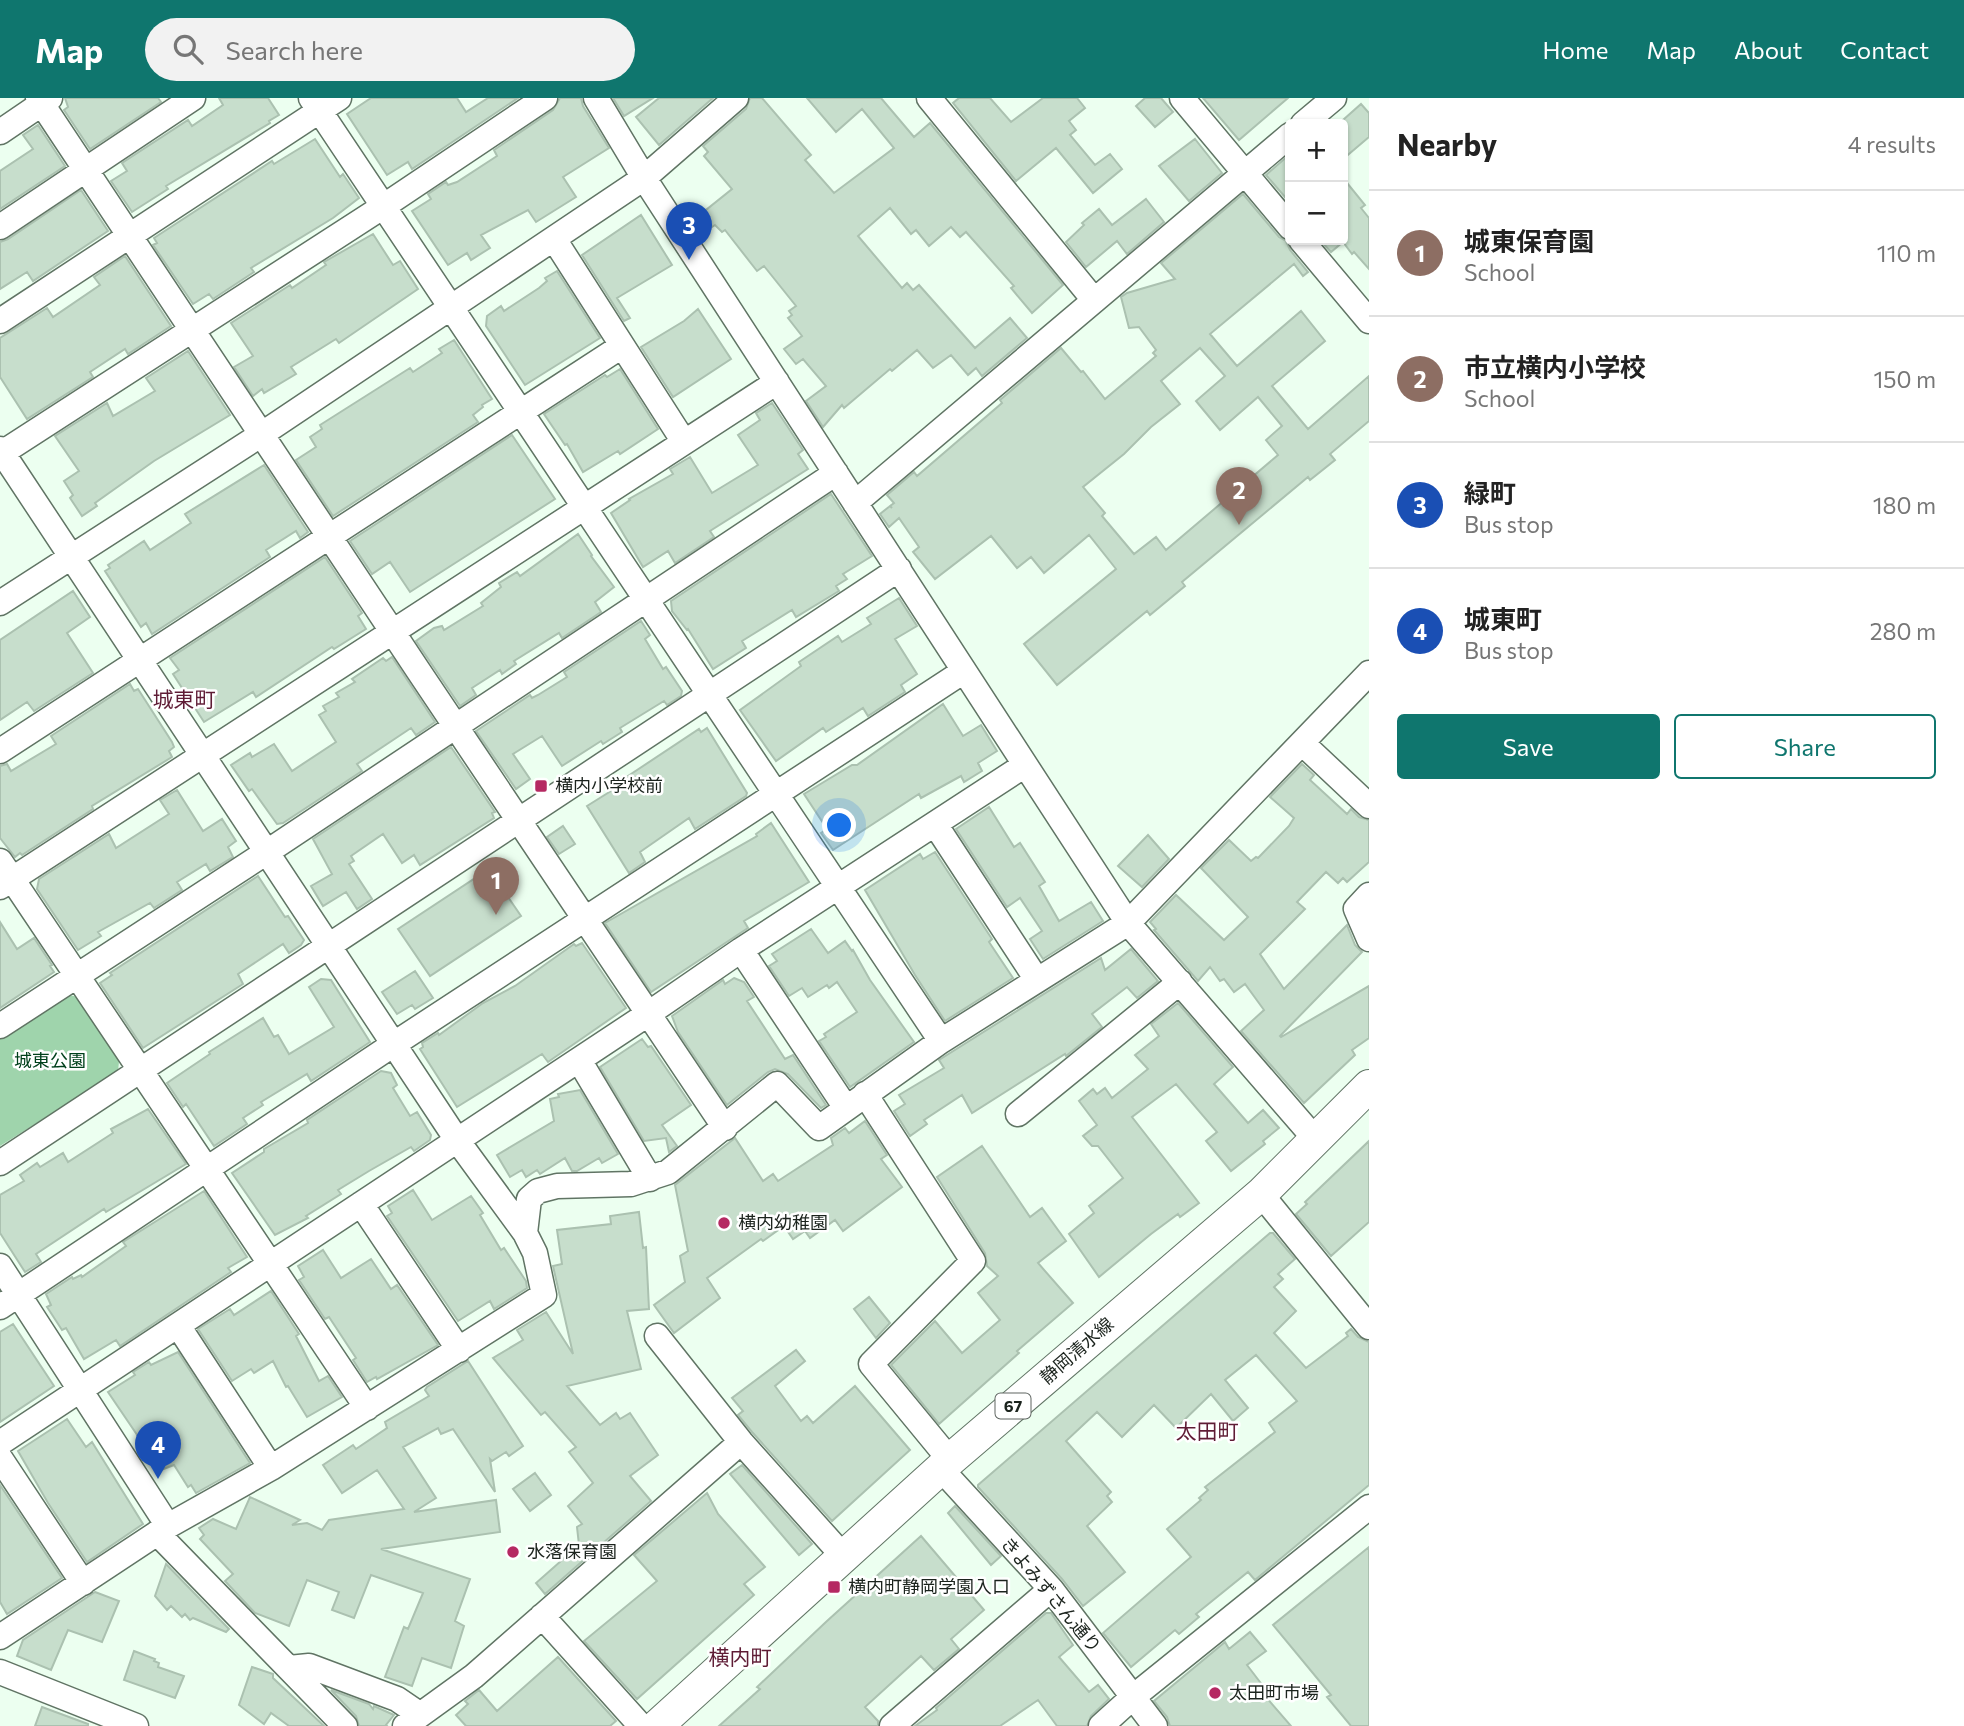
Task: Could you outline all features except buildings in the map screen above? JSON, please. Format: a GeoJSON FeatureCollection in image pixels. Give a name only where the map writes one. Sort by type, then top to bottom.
{"type":"FeatureCollection","features":[{"type":"Feature","properties":{"kind":"main road","name":"静岡清水線"},"geometry":{"type":"LineString","coordinates":[[657,1726],[945,1465],[1261,1194],[1369,1086]]}},
{"type":"Feature","properties":{"kind":"street"},"geometry":{"type":"LineString","coordinates":[[0,227],[193,98]]}},
{"type":"Feature","properties":{"kind":"street"},"geometry":{"type":"LineString","coordinates":[[0,1637],[162,1530],[271,1468],[544,1295],[535,1253],[525,1233],[457,1140],[1,451],[384,206],[545,98]]}},
{"type":"Feature","properties":{"kind":"street"},"geometry":{"type":"LineString","coordinates":[[596,98],[644,178],[1128,923],[1316,1140]]}},
{"type":"Feature","properties":{"kind":"street"},"geometry":{"type":"LineString","coordinates":[[0,603],[262,434],[644,178],[736,98]]}},
{"type":"Feature","properties":{"kind":"street"},"geometry":{"type":"LineString","coordinates":[[929,98],[1094,300]]}},
{"type":"Feature","properties":{"kind":"street"},"geometry":{"type":"LineString","coordinates":[[1182,98],[1285,221]]}},
{"type":"Feature","properties":{"kind":"street"},"geometry":{"type":"LineString","coordinates":[[1309,119],[1334,98]]}},
{"type":"Feature","properties":{"kind":"street"},"geometry":{"type":"LineString","coordinates":[[0,132],[43,100],[86,170],[391,633],[724,1128]]}},
{"type":"Feature","properties":{"kind":"street"},"geometry":{"type":"LineString","coordinates":[[0,321],[130,236],[324,102],[384,206],[940,1041]]}},
{"type":"Feature","properties":{"kind":"street"},"geometry":{"type":"LineString","coordinates":[[855,503],[1285,139]]}},
{"type":"Feature","properties":{"kind":"street"},"geometry":{"type":"LineString","coordinates":[[554,239],[684,442]]}},
{"type":"Feature","properties":{"kind":"street"},"geometry":{"type":"LineString","coordinates":[[1305,245],[1369,321]]}},
{"type":"Feature","properties":{"kind":"street"},"geometry":{"type":"LineString","coordinates":[[0,751],[622,346]]}},
{"type":"Feature","properties":{"kind":"street"},"geometry":{"type":"LineString","coordinates":[[367,1408],[268,1264],[78,975],[4,876],[203,755],[777,382]]}},
{"type":"Feature","properties":{"kind":"street"},"geometry":{"type":"LineString","coordinates":[[0,1026],[267,852],[836,473]]}},
{"type":"Feature","properties":{"kind":"street"},"geometry":{"type":"LineString","coordinates":[[0,1163],[328,943],[519,821],[899,569]]}},
{"type":"Feature","properties":{"kind":"street"},"geometry":{"type":"LineString","coordinates":[[9,1301],[394,1044],[964,671]]}},
{"type":"Feature","properties":{"kind":"street"},"geometry":{"type":"LineString","coordinates":[[525,1233],[529,1199],[538,1192],[557,1186],[631,1184],[668,1172],[777,1084],[819,1128],[940,1041],[1128,923],[1369,673]]}},
{"type":"Feature","properties":{"kind":"street"},"geometry":{"type":"LineString","coordinates":[[1302,743],[1369,806]]}},
{"type":"Feature","properties":{"kind":"street"},"geometry":{"type":"LineString","coordinates":[[0,1443],[179,1327],[268,1264],[741,950],[1025,765]]}},
{"type":"Feature","properties":{"kind":"street"},"geometry":{"type":"LineString","coordinates":[[935,824],[1037,980]]}},
{"type":"Feature","properties":{"kind":"street"},"geometry":{"type":"LineString","coordinates":[[1369,895],[1356,909],[1369,939]]}},
{"type":"Feature","properties":{"kind":"street"},"geometry":{"type":"LineString","coordinates":[[741,950],[856,1101]]}},
{"type":"Feature","properties":{"kind":"street"},"geometry":{"type":"LineString","coordinates":[[1018,1114],[1180,982]]}},
{"type":"Feature","properties":{"kind":"street"},"geometry":{"type":"LineString","coordinates":[[579,1060],[650,1179]]}},
{"type":"Feature","properties":{"kind":"street","name":"きよみずさん通り"},"geometry":{"type":"LineString","coordinates":[[856,1101],[973,1261],[872,1364],[945,1465],[1051,1589],[1155,1726]]}},
{"type":"Feature","properties":{"kind":"street"},"geometry":{"type":"LineString","coordinates":[[1261,1194],[1368,1323]]}},
{"type":"Feature","properties":{"kind":"street"},"geometry":{"type":"LineString","coordinates":[[361,1204],[459,1350]]}},
{"type":"Feature","properties":{"kind":"street"},"geometry":{"type":"LineString","coordinates":[[0,1266],[9,1301],[81,1391],[162,1530],[345,1726]]}},
{"type":"Feature","properties":{"kind":"street"},"geometry":{"type":"LineString","coordinates":[[179,1327],[271,1468]]}},
{"type":"Feature","properties":{"kind":"street"},"geometry":{"type":"LineString","coordinates":[[657,1336],[741,1442],[844,1557]]}},
{"type":"Feature","properties":{"kind":"street"},"geometry":{"type":"LineString","coordinates":[[289,1668],[309,1666],[397,1699],[412,1720],[474,1676],[741,1442]]}},
{"type":"Feature","properties":{"kind":"street"},"geometry":{"type":"LineString","coordinates":[[0,1458],[83,1583]]}},
{"type":"Feature","properties":{"kind":"street"},"geometry":{"type":"LineString","coordinates":[[1101,1726],[1133,1697],[1369,1507]]}},
{"type":"Feature","properties":{"kind":"street"},"geometry":{"type":"LineString","coordinates":[[892,1726],[1051,1589]]}},
{"type":"Feature","properties":{"kind":"street"},"geometry":{"type":"LineString","coordinates":[[542,1616],[641,1726]]}},
{"type":"Feature","properties":{"kind":"street"},"geometry":{"type":"LineString","coordinates":[[0,1672],[136,1726]]}},
{"type":"Feature","properties":{"kind":"green space","name":"城東公園"},"geometry":{"type":"Polygon","coordinates":[[[69,995],[78,997],[119,1061],[118,1072],[0,1146],[0,1039],[69,995]]]}},
{"type":"Feature","properties":{"kind":"place","name":"緑町"},"geometry":{"type":"Point","coordinates":[689,260]}},
{"type":"Feature","properties":{"kind":"place","name":"市立横内小学校"},"geometry":{"type":"Point","coordinates":[1239,525]}},
{"type":"Feature","properties":{"kind":"place","name":"横内小学校前"},"geometry":{"type":"Point","coordinates":[541,786]}},
{"type":"Feature","properties":{"kind":"place","name":"城東保育園"},"geometry":{"type":"Point","coordinates":[496,915]}},
{"type":"Feature","properties":{"kind":"place","name":"横内幼稚園"},"geometry":{"type":"Point","coordinates":[724,1223]}},
{"type":"Feature","properties":{"kind":"place","name":"城東町"},"geometry":{"type":"Point","coordinates":[158,1479]}},
{"type":"Feature","properties":{"kind":"place","name":"水落保育園"},"geometry":{"type":"Point","coordinates":[513,1552]}},
{"type":"Feature","properties":{"kind":"place","name":"横内町静岡学園入口"},"geometry":{"type":"Point","coordinates":[834,1587]}},
{"type":"Feature","properties":{"kind":"place","name":"太田町市場"},"geometry":{"type":"Point","coordinates":[1215,1693]}},
{"type":"Feature","properties":{"kind":"district","name":"城東町"},"geometry":{"type":"Point","coordinates":[184,700]}},
{"type":"Feature","properties":{"kind":"district","name":"太田町"},"geometry":{"type":"Point","coordinates":[1207,1432]}},
{"type":"Feature","properties":{"kind":"district","name":"横内町"},"geometry":{"type":"Point","coordinates":[740,1658]}}]}
